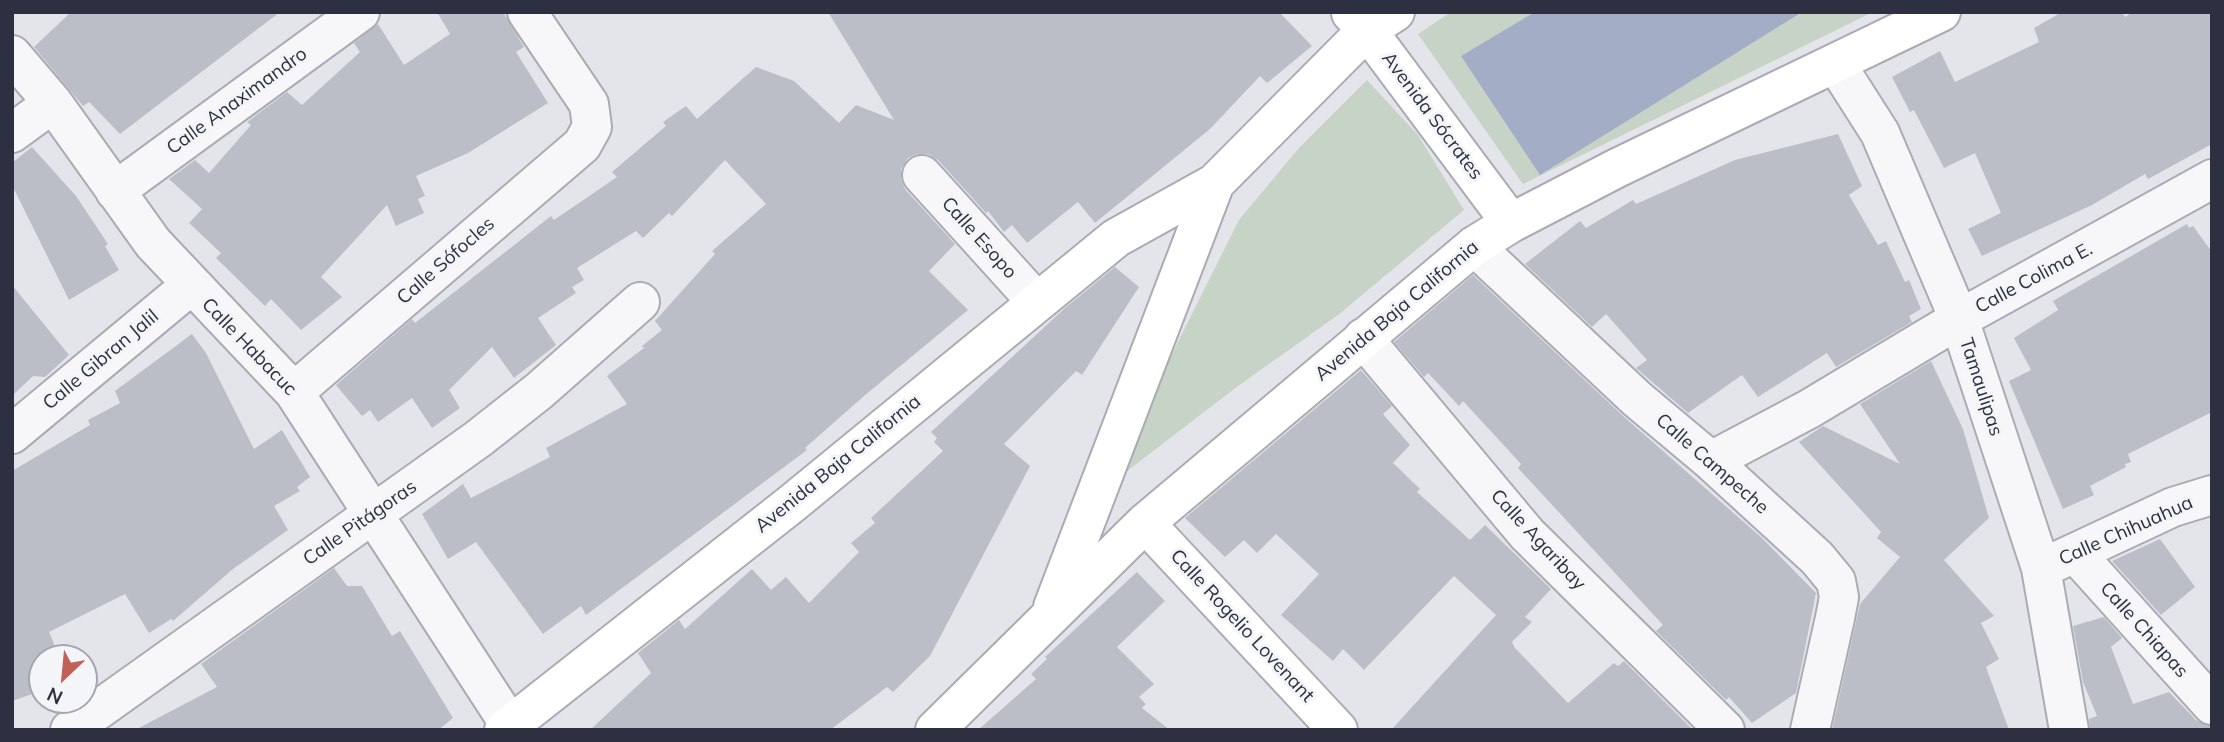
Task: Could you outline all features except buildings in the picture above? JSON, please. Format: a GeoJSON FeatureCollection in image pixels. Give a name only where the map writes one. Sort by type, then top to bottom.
{"type":"FeatureCollection","features":[{"type":"Feature","properties":{"kind":"main road","name":"Avenida Baja California"},"geometry":{"type":"LineString","coordinates":[[935,730],[1145,523],[1474,246],[1511,223],[1941,12]]}},
{"type":"Feature","properties":{"kind":"main road","name":"Avenida Baja California"},"geometry":{"type":"LineString","coordinates":[[507,727],[790,505],[1115,238],[1215,183],[1371,18]]}},
{"type":"Feature","properties":{"kind":"main road","name":"Avenida Sócrates"},"geometry":{"type":"LineString","coordinates":[[1371,18],[1511,223]]}},
{"type":"Feature","properties":{"kind":"main road"},"geometry":{"type":"LineString","coordinates":[[1048,620],[1215,183]]}},
{"type":"Feature","properties":{"kind":"main road","name":"Calle Rogelio Lovenant"},"geometry":{"type":"LineString","coordinates":[[1145,523],[1338,730]]}},
{"type":"Feature","properties":{"kind":"street","name":"Calle Anaximandro"},"geometry":{"type":"LineString","coordinates":[[115,191],[360,12]]}},
{"type":"Feature","properties":{"kind":"street","name":"Calle Sófocles"},"geometry":{"type":"LineString","coordinates":[[294,392],[582,145],[592,127],[589,104],[527,12]]}},
{"type":"Feature","properties":{"kind":"street","name":"Calle Habacuc"},"geometry":{"type":"LineString","coordinates":[[12,55],[53,103],[153,243],[190,286],[294,392],[507,727]]}},
{"type":"Feature","properties":{"kind":"street","name":"Tamaulipas"},"geometry":{"type":"LineString","coordinates":[[1836,64],[1880,133],[1959,319],[2041,568],[2069,730]]}},
{"type":"Feature","properties":{"kind":"street"},"geometry":{"type":"LineString","coordinates":[[12,133],[53,103]]}},
{"type":"Feature","properties":{"kind":"street","name":"Calle Esopo"},"geometry":{"type":"LineString","coordinates":[[922,175],[1036,301]]}},
{"type":"Feature","properties":{"kind":"street","name":"Calle Colima E."},"geometry":{"type":"LineString","coordinates":[[1711,461],[1809,409],[1959,319],[2212,179]]}},
{"type":"Feature","properties":{"kind":"street","name":"Calle Campeche"},"geometry":{"type":"LineString","coordinates":[[1474,246],[1637,399],[1711,461],[1817,558],[1836,581],[1839,597],[1811,730]]}},
{"type":"Feature","properties":{"kind":"street","name":"Calle Gibran Jalil"},"geometry":{"type":"LineString","coordinates":[[12,434],[190,286]]}},
{"type":"Feature","properties":{"kind":"street","name":"Calle Pitágoras"},"geometry":{"type":"LineString","coordinates":[[70,730],[529,399],[640,302]]}},
{"type":"Feature","properties":{"kind":"street","name":"Calle Agaribay"},"geometry":{"type":"LineString","coordinates":[[1363,338],[1527,534],[1725,730]]}},
{"type":"Feature","properties":{"kind":"street","name":"Calle Chihuahua"},"geometry":{"type":"LineString","coordinates":[[2041,568],[2173,507],[2212,495]]}},
{"type":"Feature","properties":{"kind":"street","name":"Calle Chiapas"},"geometry":{"type":"LineString","coordinates":[[2076,554],[2212,705]]}},
{"type":"Feature","properties":{"kind":"green space"},"geometry":{"type":"Polygon","coordinates":[[[1451,12],[1873,12],[1523,184],[1418,34],[1451,12]]]}},
{"type":"Feature","properties":{"kind":"green space"},"geometry":{"type":"Polygon","coordinates":[[[1367,80],[1418,135],[1464,210],[1338,315],[1238,386],[1105,488],[1239,220],[1299,148],[1367,80]]]}},
{"type":"Feature","properties":{"kind":"water"},"geometry":{"type":"Polygon","coordinates":[[[1535,12],[1802,12],[1540,175],[1461,56],[1535,12]]]}}]}
